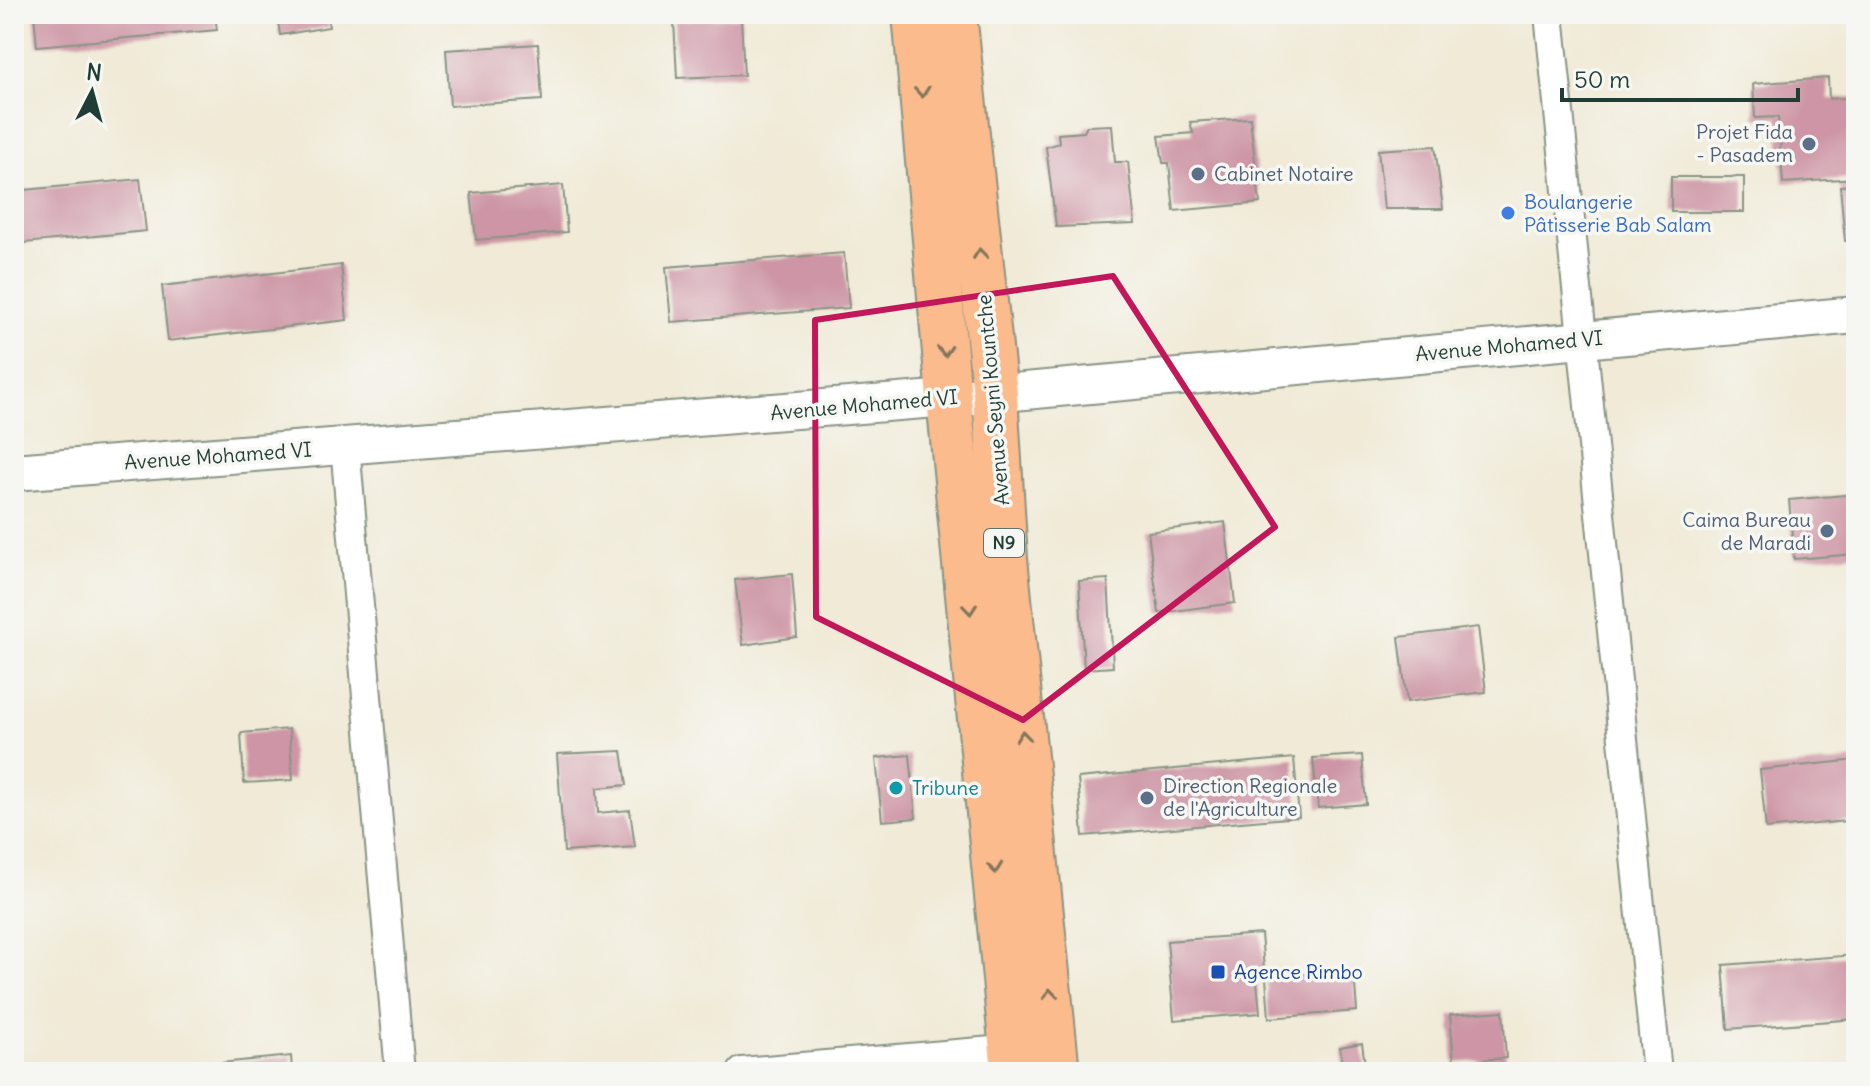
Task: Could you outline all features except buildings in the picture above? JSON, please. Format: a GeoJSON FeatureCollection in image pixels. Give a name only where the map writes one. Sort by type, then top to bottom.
{"type":"FeatureCollection","features":[{"type":"Feature","properties":{"kind":"highway","name":"Avenue Seyni Kountche"},"geometry":{"type":"LineString","coordinates":[[935,18],[995,394],[1005,559],[1056,1058]]}},
{"type":"Feature","properties":{"kind":"highway","name":"Avenue Seyni Kountche"},"geometry":{"type":"LineString","coordinates":[[935,18],[949,398],[1013,1061]]}},
{"type":"Feature","properties":{"kind":"street"},"geometry":{"type":"LineString","coordinates":[[1549,14],[1657,1072]]}},
{"type":"Feature","properties":{"kind":"street","name":"Avenue Mohamed VI"},"geometry":{"type":"LineString","coordinates":[[14,472],[949,398],[1856,315]]}},
{"type":"Feature","properties":{"kind":"street"},"geometry":{"type":"LineString","coordinates":[[345,446],[400,1072]]}},
{"type":"Feature","properties":{"kind":"street"},"geometry":{"type":"LineString","coordinates":[[742,1072],[1056,1058]]}},
{"type":"Feature","properties":{"kind":"highlighted area"},"geometry":{"type":"Polygon","coordinates":[[[1113,276],[1275,527],[1023,720],[816,617],[815,320],[1113,276]]]}},
{"type":"Feature","properties":{"kind":"place","name":"Projet Fida - Pasadem"},"geometry":{"type":"Point","coordinates":[1809,144]}},
{"type":"Feature","properties":{"kind":"place","name":"Cabinet Notaire"},"geometry":{"type":"Point","coordinates":[1198,174]}},
{"type":"Feature","properties":{"kind":"place","name":"Boulangerie Pâtisserie Bab Salam"},"geometry":{"type":"Point","coordinates":[1508,213]}},
{"type":"Feature","properties":{"kind":"place","name":"Caima Bureau de Maradi"},"geometry":{"type":"Point","coordinates":[1827,531]}},
{"type":"Feature","properties":{"kind":"place","name":"Tribune"},"geometry":{"type":"Point","coordinates":[896,788]}},
{"type":"Feature","properties":{"kind":"place","name":"Direction Regionale de l'Agriculture"},"geometry":{"type":"Point","coordinates":[1147,798]}},
{"type":"Feature","properties":{"kind":"place","name":"Agence Rimbo"},"geometry":{"type":"Point","coordinates":[1218,972]}}]}
